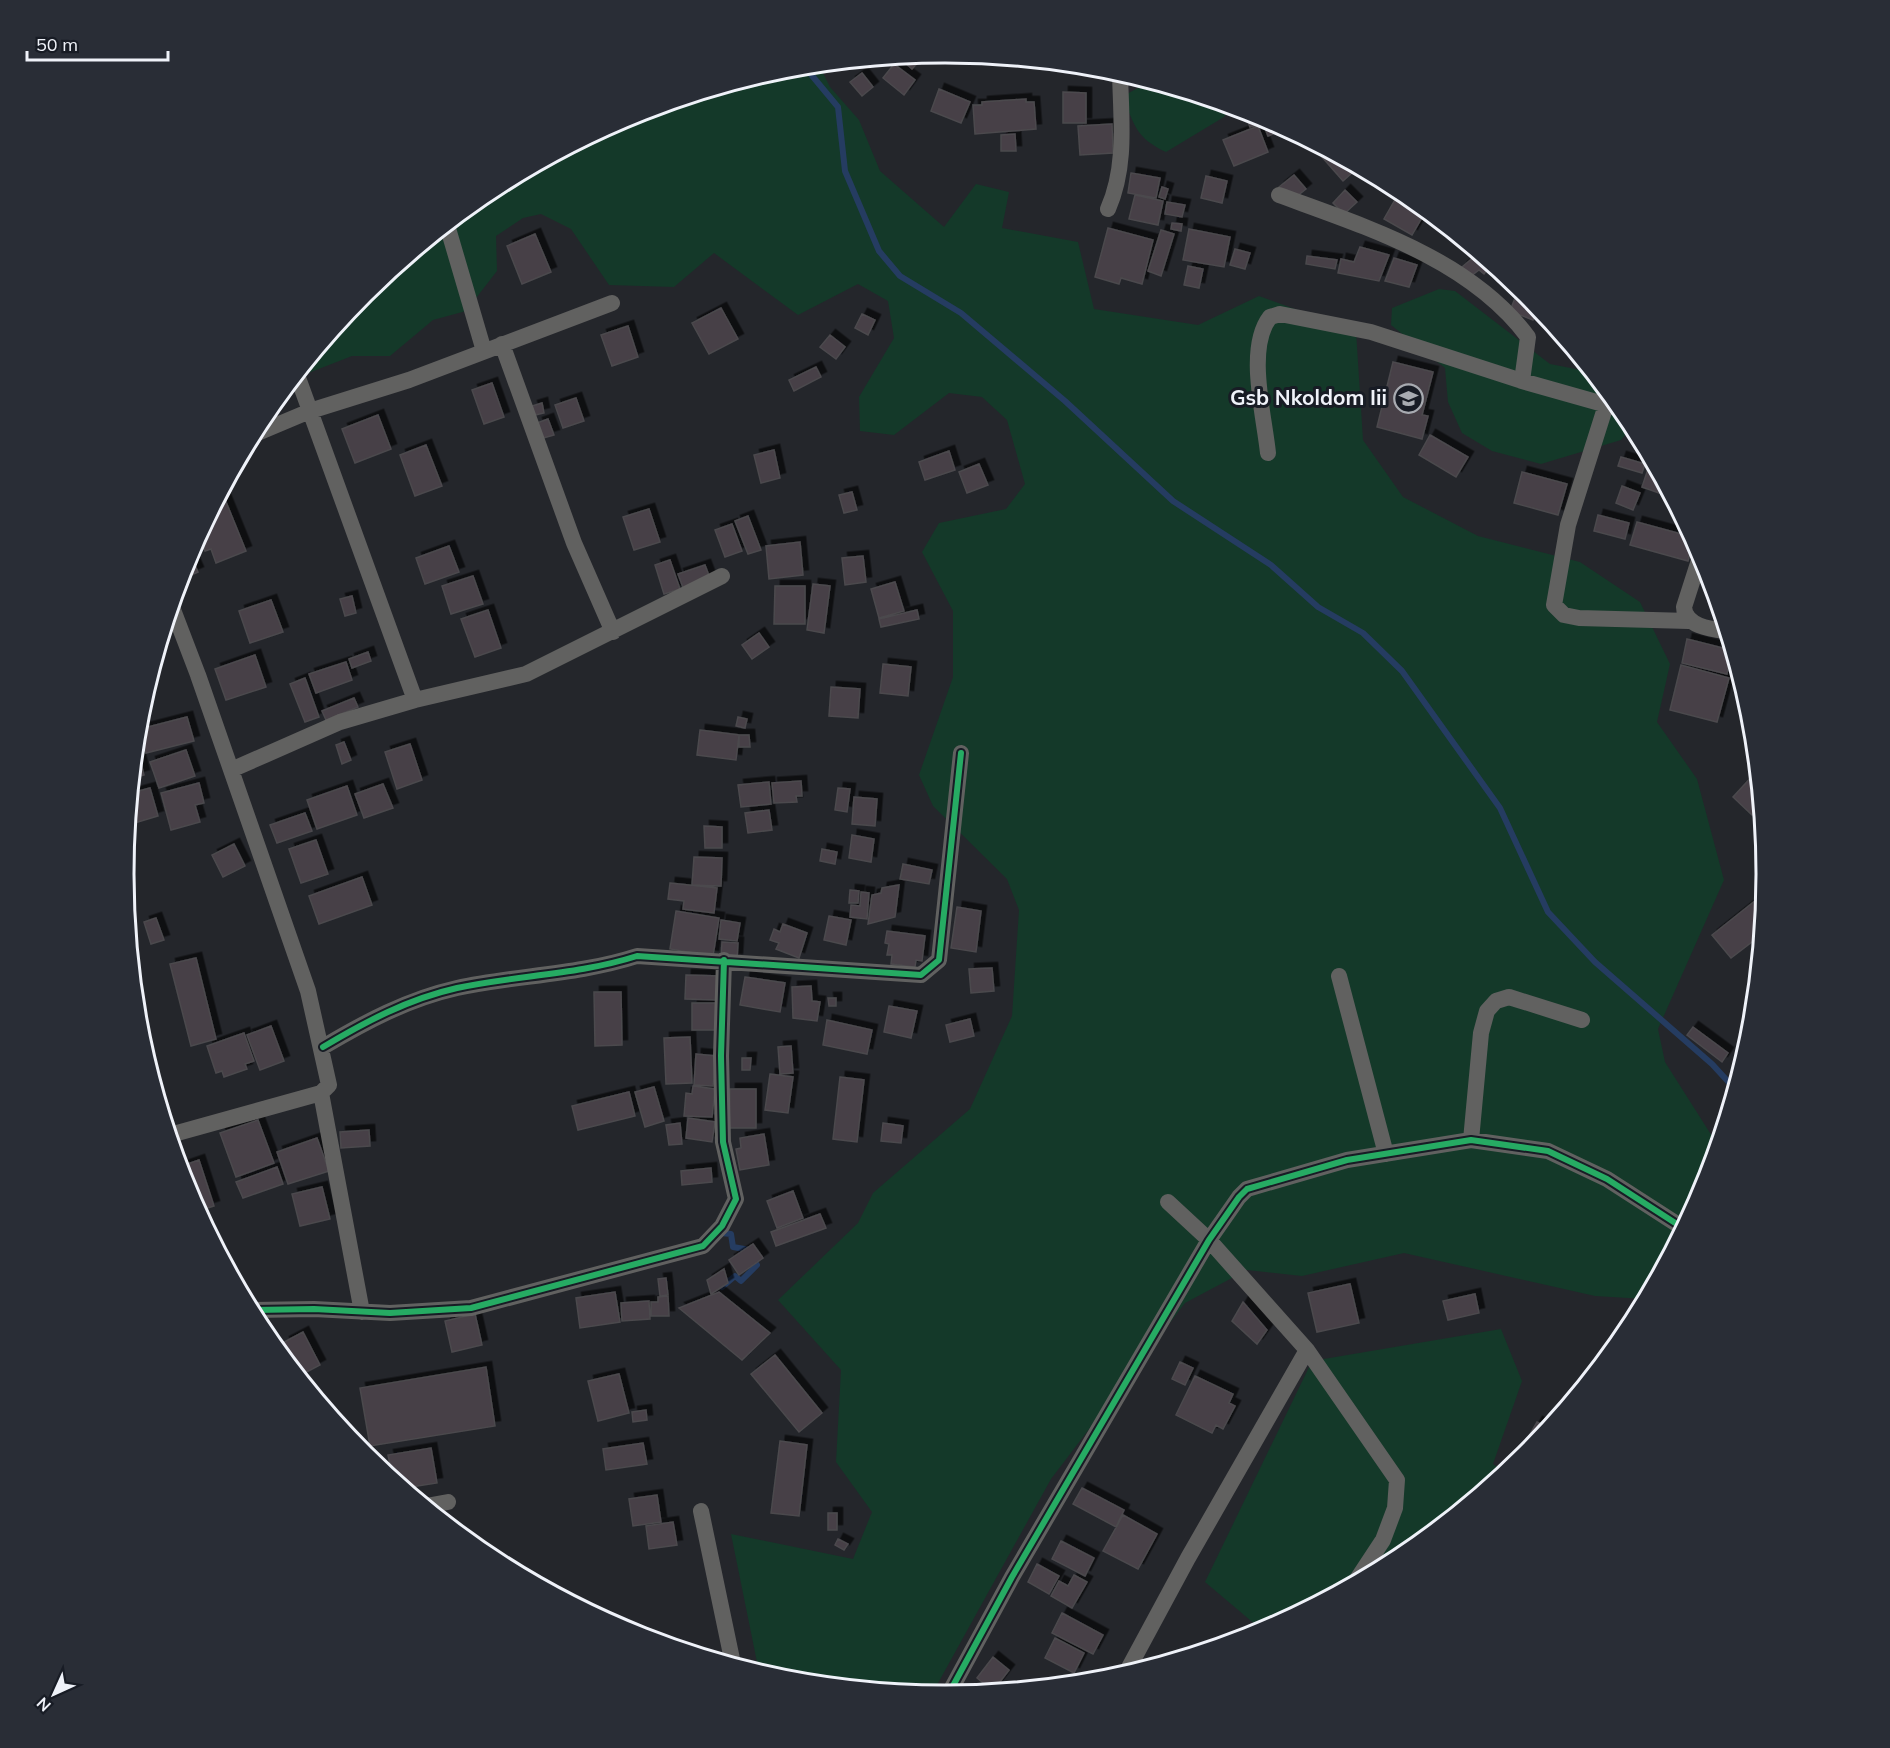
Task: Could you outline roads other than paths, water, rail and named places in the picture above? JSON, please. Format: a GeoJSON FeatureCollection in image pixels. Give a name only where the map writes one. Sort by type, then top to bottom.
{"type":"FeatureCollection","features":[{"type":"Feature","properties":{"kind":"street"},"geometry":{"type":"LineString","coordinates":[[1108,209],[1118,186],[1122,151],[1120,83]]}},
{"type":"Feature","properties":{"kind":"street"},"geometry":{"type":"LineString","coordinates":[[1279,195],[1361,225],[1413,249],[1469,283],[1514,319],[1528,337],[1522,381]]}},
{"type":"Feature","properties":{"kind":"street"},"geometry":{"type":"LineString","coordinates":[[449,232],[484,351]]}},
{"type":"Feature","properties":{"kind":"street"},"geometry":{"type":"LineString","coordinates":[[267,429],[310,411],[409,380],[612,303]]}},
{"type":"Feature","properties":{"kind":"street"},"geometry":{"type":"LineString","coordinates":[[1268,453],[1257,350],[1262,327],[1270,316],[1280,314],[1371,332],[1522,381],[1606,405]]}},
{"type":"Feature","properties":{"kind":"street"},"geometry":{"type":"LineString","coordinates":[[502,344],[574,543],[613,632]]}},
{"type":"Feature","properties":{"kind":"street"},"geometry":{"type":"LineString","coordinates":[[300,383],[415,700]]}},
{"type":"Feature","properties":{"kind":"street"},"geometry":{"type":"LineString","coordinates":[[1611,412],[1568,525],[1554,605],[1564,615],[1579,618],[1689,621],[1718,629]]}},
{"type":"Feature","properties":{"kind":"street"},"geometry":{"type":"LineString","coordinates":[[1689,621],[1684,615],[1684,607],[1696,569]]}},
{"type":"Feature","properties":{"kind":"street"},"geometry":{"type":"LineString","coordinates":[[231,770],[340,722],[415,700],[526,674],[722,576]]}},
{"type":"Feature","properties":{"kind":"street"},"geometry":{"type":"LineString","coordinates":[[176,617],[308,991],[323,1047],[329,1085],[321,1093],[176,1133]]}},
{"type":"Feature","properties":{"kind":"street"},"geometry":{"type":"LineString","coordinates":[[323,1047],[365,1021],[392,1009],[457,988],[597,968],[637,956],[921,975],[939,960],[961,753]]}},
{"type":"Feature","properties":{"kind":"street"},"geometry":{"type":"LineString","coordinates":[[262,1310],[315,1309],[390,1313],[471,1308],[703,1246],[722,1226],[736,1199],[723,1142],[723,960]]}},
{"type":"Feature","properties":{"kind":"street"},"geometry":{"type":"LineString","coordinates":[[1339,976],[1386,1154]]}},
{"type":"Feature","properties":{"kind":"street"},"geometry":{"type":"LineString","coordinates":[[1471,1140],[1481,1033],[1487,1011],[1496,1001],[1509,997],[1582,1020]]}},
{"type":"Feature","properties":{"kind":"street"},"geometry":{"type":"LineString","coordinates":[[321,1093],[362,1312]]}},
{"type":"Feature","properties":{"kind":"street"},"geometry":{"type":"LineString","coordinates":[[954,1685],[1012,1577],[1209,1240],[1247,1189],[1347,1160],[1471,1140],[1548,1151],[1607,1179],[1676,1224]]}},
{"type":"Feature","properties":{"kind":"street"},"geometry":{"type":"LineString","coordinates":[[1168,1202],[1209,1240],[1307,1350],[1396,1480],[1395,1508],[1383,1540],[1366,1567]]}},
{"type":"Feature","properties":{"kind":"street"},"geometry":{"type":"LineString","coordinates":[[1132,1662],[1188,1558],[1307,1350]]}},
{"type":"Feature","properties":{"kind":"street"},"geometry":{"type":"LineString","coordinates":[[435,1504],[448,1502]]}},
{"type":"Feature","properties":{"kind":"street"},"geometry":{"type":"LineString","coordinates":[[701,1511],[731,1656]]}},
{"type":"Feature","properties":{"kind":"waterway"},"geometry":{"type":"LineString","coordinates":[[811,75],[838,107],[845,171],[879,251],[900,276],[961,313],[1065,401],[1173,501],[1271,565],[1318,607],[1363,633],[1402,671],[1500,808],[1548,912],[1595,962],[1712,1064],[1728,1082]]}},
{"type":"Feature","properties":{"kind":"waterway"},"geometry":{"type":"LineString","coordinates":[[721,1233],[731,1234],[733,1247],[750,1250],[750,1257],[757,1265],[741,1281],[735,1276],[722,1287]]}},
{"type":"Feature","properties":{"kind":"place","name":"Gsb Nkoldom Iii"},"geometry":{"type":"Point","coordinates":[1408,398]}}]}
